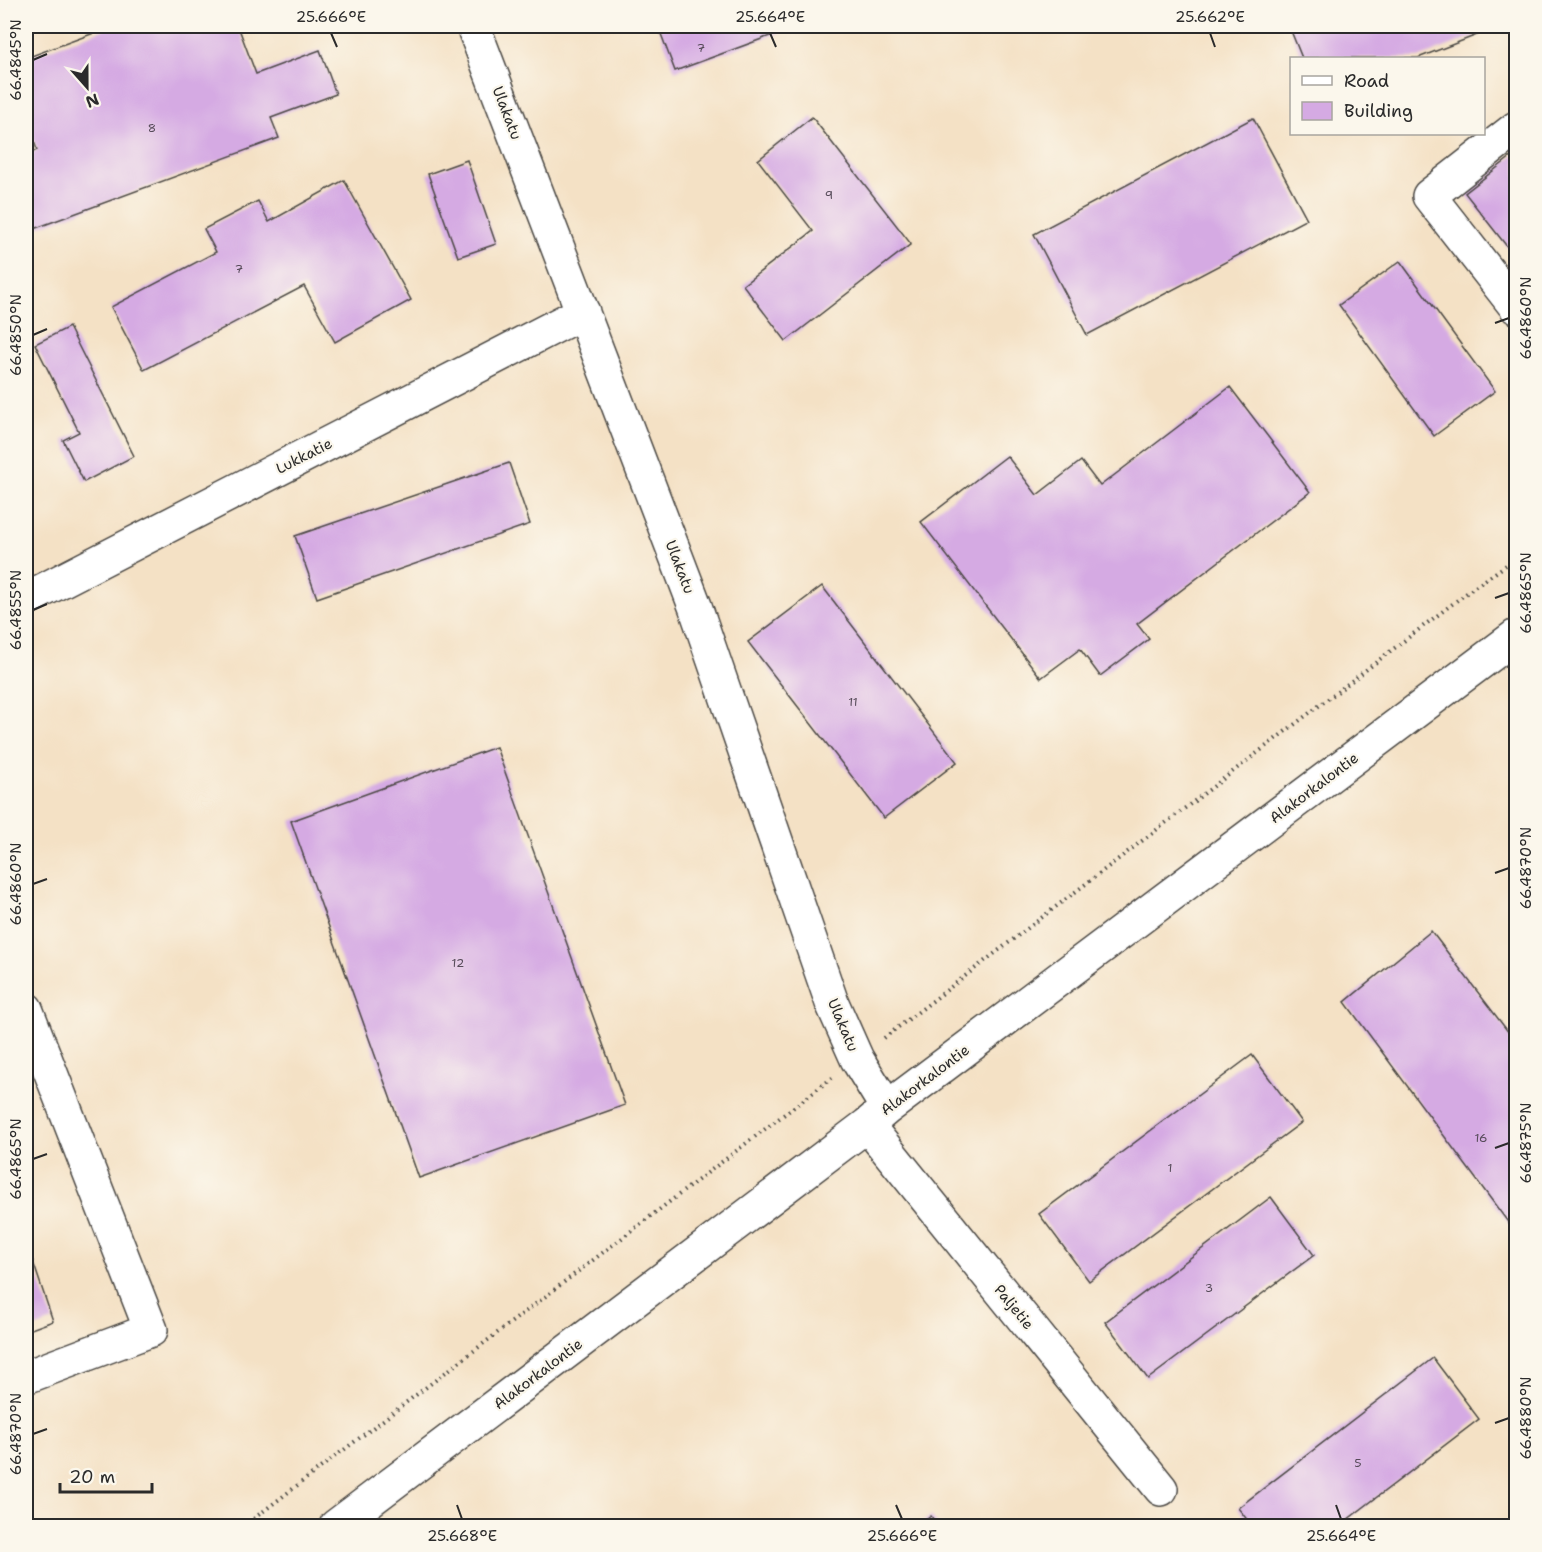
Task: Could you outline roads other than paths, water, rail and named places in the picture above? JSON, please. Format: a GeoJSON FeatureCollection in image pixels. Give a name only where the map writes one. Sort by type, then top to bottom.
{"type":"FeatureCollection","features":[{"type":"Feature","properties":{"kind":"street","name":"Ulakatu"},"geometry":{"type":"LineString","coordinates":[[473,26],[695,606],[832,1003],[857,1059],[877,1117]]}},
{"type":"Feature","properties":{"kind":"street"},"geometry":{"type":"LineString","coordinates":[[1516,128],[1429,196],[1516,307]]}},
{"type":"Feature","properties":{"kind":"street","name":"Lukkatie"},"geometry":{"type":"LineString","coordinates":[[26,599],[583,312]]}},
{"type":"Feature","properties":{"kind":"street","name":"Alakorkalontie"},"geometry":{"type":"LineString","coordinates":[[336,1527],[1516,636]]}},
{"type":"Feature","properties":{"kind":"street"},"geometry":{"type":"LineString","coordinates":[[26,1009],[151,1330],[26,1377]]}},
{"type":"Feature","properties":{"kind":"street","name":"Paljetie"},"geometry":{"type":"LineString","coordinates":[[877,1117],[1161,1489]]}}]}
